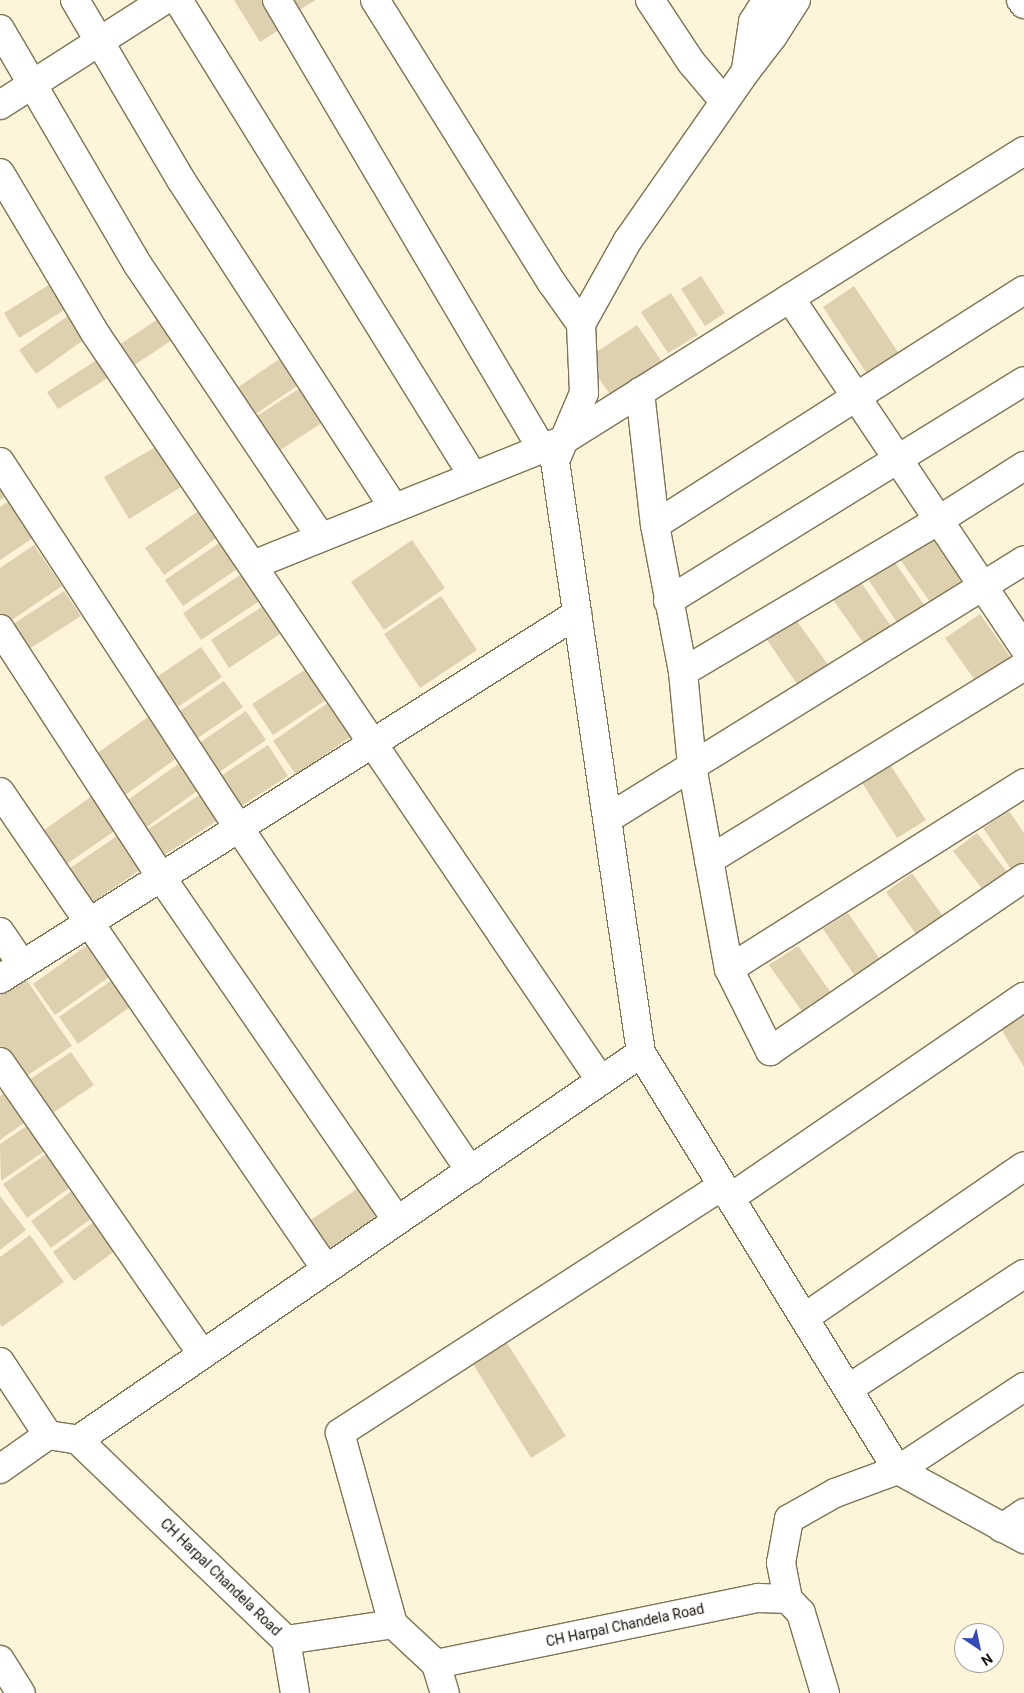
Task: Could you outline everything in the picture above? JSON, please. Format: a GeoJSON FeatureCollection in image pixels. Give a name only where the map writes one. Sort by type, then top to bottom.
{"type":"FeatureCollection","features":[{"type":"Feature","properties":{"kind":"street"},"geometry":{"type":"LineString","coordinates":[[75,0],[181,180],[394,508]]}},
{"type":"Feature","properties":{"kind":"street"},"geometry":{"type":"LineString","coordinates":[[0,105],[164,0]]}},
{"type":"Feature","properties":{"kind":"street"},"geometry":{"type":"LineString","coordinates":[[178,0],[473,476]]}},
{"type":"Feature","properties":{"kind":"street"},"geometry":{"type":"LineString","coordinates":[[277,0],[553,444],[641,1054],[898,1470],[1017,1526]]}},
{"type":"Feature","properties":{"kind":"street"},"geometry":{"type":"LineString","coordinates":[[375,0],[552,283],[581,324]]}},
{"type":"Feature","properties":{"kind":"street"},"geometry":{"type":"LineString","coordinates":[[650,0],[691,62],[724,101]]}},
{"type":"Feature","properties":{"kind":"street"},"geometry":{"type":"LineString","coordinates":[[746,70],[753,22],[766,0]]}},
{"type":"Feature","properties":{"kind":"street"},"geometry":{"type":"LineString","coordinates":[[553,444],[584,393],[581,324],[628,240],[746,70],[774,36],[796,0]]}},
{"type":"Feature","properties":{"kind":"street"},"geometry":{"type":"LineString","coordinates":[[1021,0],[1024,4]]}},
{"type":"Feature","properties":{"kind":"street"},"geometry":{"type":"LineString","coordinates":[[0,29],[138,265],[321,537]]}},
{"type":"Feature","properties":{"kind":"street"},"geometry":{"type":"LineString","coordinates":[[252,565],[553,444],[640,392],[1024,151]]}},
{"type":"Feature","properties":{"kind":"street"},"geometry":{"type":"LineString","coordinates":[[0,173],[95,333],[602,1081]]}},
{"type":"Feature","properties":{"kind":"street"},"geometry":{"type":"LineString","coordinates":[[655,525],[1024,290]]}},
{"type":"Feature","properties":{"kind":"street"},"geometry":{"type":"LineString","coordinates":[[790,298],[1024,648]]}},
{"type":"Feature","properties":{"kind":"street"},"geometry":{"type":"LineString","coordinates":[[668,601],[1024,381]]}},
{"type":"Feature","properties":{"kind":"street"},"geometry":{"type":"LineString","coordinates":[[640,392],[655,525],[682,672],[692,766],[729,969],[770,1051],[1024,878]]}},
{"type":"Feature","properties":{"kind":"street"},"geometry":{"type":"LineString","coordinates":[[0,462],[239,828],[470,1171]]}},
{"type":"Feature","properties":{"kind":"street"},"geometry":{"type":"LineString","coordinates":[[682,672],[939,520],[1024,466]]}},
{"type":"Feature","properties":{"kind":"street"},"geometry":{"type":"LineString","coordinates":[[607,819],[1024,560]]}},
{"type":"Feature","properties":{"kind":"street"},"geometry":{"type":"LineString","coordinates":[[0,932],[11,972],[577,614]]}},
{"type":"Feature","properties":{"kind":"street"},"geometry":{"type":"LineString","coordinates":[[0,629],[161,877],[397,1221]]}},
{"type":"Feature","properties":{"kind":"street"},"geometry":{"type":"LineString","coordinates":[[709,860],[1024,666]]}},
{"type":"Feature","properties":{"kind":"street"},"geometry":{"type":"LineString","coordinates":[[729,969],[1024,783]]}},
{"type":"Feature","properties":{"kind":"street"},"geometry":{"type":"LineString","coordinates":[[0,792],[326,1269]]}},
{"type":"Feature","properties":{"kind":"street"},"geometry":{"type":"LineString","coordinates":[[445,1693],[436,1664],[393,1624],[340,1433],[726,1192],[1024,997]]}},
{"type":"Feature","properties":{"kind":"street"},"geometry":{"type":"LineString","coordinates":[[0,1469],[48,1435],[78,1440],[641,1054]]}},
{"type":"Feature","properties":{"kind":"street"},"geometry":{"type":"LineString","coordinates":[[0,1062],[202,1354]]}},
{"type":"Feature","properties":{"kind":"street"},"geometry":{"type":"LineString","coordinates":[[804,1318],[1024,1166]]}},
{"type":"Feature","properties":{"kind":"street"},"geometry":{"type":"LineString","coordinates":[[848,1389],[1024,1274]]}},
{"type":"Feature","properties":{"kind":"street"},"geometry":{"type":"LineString","coordinates":[[0,1362],[48,1435]]}},
{"type":"Feature","properties":{"kind":"street"},"geometry":{"type":"LineString","coordinates":[[825,1693],[801,1612],[788,1599],[781,1563],[789,1518],[836,1493],[898,1470],[1024,1387]]}},
{"type":"Feature","properties":{"kind":"street","name":"CH Harpal Chandela Road"},"geometry":{"type":"LineString","coordinates":[[78,1440],[286,1640],[393,1624]]}},
{"type":"Feature","properties":{"kind":"street","name":"CH Harpal Chandela Road"},"geometry":{"type":"LineString","coordinates":[[436,1664],[758,1598],[788,1599]]}},
{"type":"Feature","properties":{"kind":"street"},"geometry":{"type":"LineString","coordinates":[[286,1640],[295,1693]]}},
{"type":"Feature","properties":{"kind":"street"},"geometry":{"type":"LineString","coordinates":[[0,1660],[21,1693]]}},
{"type":"Feature","properties":{"kind":"building"},"geometry":{"type":"Polygon","coordinates":[[[234,0],[271,0],[287,25],[260,42],[234,0]]]}},
{"type":"Feature","properties":{"kind":"building"},"geometry":{"type":"Polygon","coordinates":[[[279,0],[316,0],[289,16],[279,0]]]}},
{"type":"Feature","properties":{"kind":"building"},"geometry":{"type":"Polygon","coordinates":[[[701,276],[725,313],[705,326],[681,289],[701,276]]]}},
{"type":"Feature","properties":{"kind":"building"},"geometry":{"type":"Polygon","coordinates":[[[55,281],[71,306],[19,338],[4,313],[55,281]]]}},
{"type":"Feature","properties":{"kind":"building"},"geometry":{"type":"Polygon","coordinates":[[[854,286],[900,355],[869,377],[823,307],[854,286]]]}},
{"type":"Feature","properties":{"kind":"building"},"geometry":{"type":"Polygon","coordinates":[[[671,293],[698,335],[668,353],[641,312],[671,293]]]}},
{"type":"Feature","properties":{"kind":"building"},"geometry":{"type":"Polygon","coordinates":[[[72,313],[89,336],[36,374],[19,350],[72,313]]]}},
{"type":"Feature","properties":{"kind":"building"},"geometry":{"type":"Polygon","coordinates":[[[164,315],[178,336],[124,372],[110,351],[164,315]]]}},
{"type":"Feature","properties":{"kind":"building"},"geometry":{"type":"Polygon","coordinates":[[[637,325],[662,362],[611,396],[586,359],[637,325]]]}},
{"type":"Feature","properties":{"kind":"building"},"geometry":{"type":"Polygon","coordinates":[[[288,353],[306,380],[248,419],[231,392],[288,353]]]}},
{"type":"Feature","properties":{"kind":"building"},"geometry":{"type":"Polygon","coordinates":[[[100,358],[111,376],[58,409],[47,392],[100,358]]]}},
{"type":"Feature","properties":{"kind":"building"},"geometry":{"type":"Polygon","coordinates":[[[309,382],[331,417],[271,456],[248,422],[309,382]]]}},
{"type":"Feature","properties":{"kind":"building"},"geometry":{"type":"Polygon","coordinates":[[[157,446],[181,487],[129,519],[104,477],[157,446]]]}},
{"type":"Feature","properties":{"kind":"building"},"geometry":{"type":"Polygon","coordinates":[[[0,489],[5,497],[0,500],[0,489]]]}},
{"type":"Feature","properties":{"kind":"building"},"geometry":{"type":"Polygon","coordinates":[[[8,502],[33,538],[0,560],[0,507],[8,502]]]}},
{"type":"Feature","properties":{"kind":"building"},"geometry":{"type":"Polygon","coordinates":[[[200,510],[218,537],[164,575],[145,548],[200,510]]]}},
{"type":"Feature","properties":{"kind":"building"},"geometry":{"type":"Polygon","coordinates":[[[928,532],[962,582],[931,603],[896,554],[928,532]]]}},
{"type":"Feature","properties":{"kind":"building"},"geometry":{"type":"Polygon","coordinates":[[[412,540],[445,588],[384,630],[351,582],[412,540]]]}},
{"type":"Feature","properties":{"kind":"building"},"geometry":{"type":"Polygon","coordinates":[[[222,541],[240,567],[183,606],[165,580],[222,541]]]}},
{"type":"Feature","properties":{"kind":"building"},"geometry":{"type":"Polygon","coordinates":[[[34,545],[62,586],[6,624],[0,616],[0,568],[34,545]]]}},
{"type":"Feature","properties":{"kind":"building"},"geometry":{"type":"Polygon","coordinates":[[[890,555],[927,609],[900,627],[864,573],[890,555]]]}},
{"type":"Feature","properties":{"kind":"building"},"geometry":{"type":"Polygon","coordinates":[[[243,573],[261,600],[201,640],[183,613],[243,573]]]}},
{"type":"Feature","properties":{"kind":"building"},"geometry":{"type":"Polygon","coordinates":[[[856,575],[893,629],[867,648],[829,594],[856,575]]]}},
{"type":"Feature","properties":{"kind":"building"},"geometry":{"type":"Polygon","coordinates":[[[64,591],[81,616],[26,651],[10,626],[64,591]]]}},
{"type":"Feature","properties":{"kind":"building"},"geometry":{"type":"Polygon","coordinates":[[[441,596],[477,650],[420,688],[384,634],[441,596]]]}},
{"type":"Feature","properties":{"kind":"building"},"geometry":{"type":"Polygon","coordinates":[[[263,606],[280,634],[229,668],[211,640],[263,606]]]}},
{"type":"Feature","properties":{"kind":"building"},"geometry":{"type":"Polygon","coordinates":[[[792,614],[829,666],[799,687],[763,634],[792,614]]]}},
{"type":"Feature","properties":{"kind":"building"},"geometry":{"type":"Polygon","coordinates":[[[980,614],[1016,665],[981,689],[945,638],[980,614]]]}},
{"type":"Feature","properties":{"kind":"building"},"geometry":{"type":"Polygon","coordinates":[[[201,647],[222,677],[166,715],[145,685],[201,647]]]}},
{"type":"Feature","properties":{"kind":"building"},"geometry":{"type":"Polygon","coordinates":[[[306,669],[326,700],[273,735],[252,704],[306,669]]]}},
{"type":"Feature","properties":{"kind":"building"},"geometry":{"type":"Polygon","coordinates":[[[224,681],[243,707],[192,742],[174,715],[224,681]]]}},
{"type":"Feature","properties":{"kind":"building"},"geometry":{"type":"Polygon","coordinates":[[[329,702],[352,736],[296,775],[273,741],[329,702]]]}},
{"type":"Feature","properties":{"kind":"building"},"geometry":{"type":"Polygon","coordinates":[[[246,711],[266,740],[212,777],[192,748],[246,711]]]}},
{"type":"Feature","properties":{"kind":"building"},"geometry":{"type":"Polygon","coordinates":[[[148,717],[177,758],[121,798],[92,757],[148,717]]]}},
{"type":"Feature","properties":{"kind":"building"},"geometry":{"type":"Polygon","coordinates":[[[268,745],[288,776],[232,812],[213,781],[268,745]]]}},
{"type":"Feature","properties":{"kind":"building"},"geometry":{"type":"Polygon","coordinates":[[[181,762],[200,789],[141,831],[122,804],[181,762]]]}},
{"type":"Feature","properties":{"kind":"building"},"geometry":{"type":"Polygon","coordinates":[[[889,763],[926,820],[897,838],[861,781],[889,763]]]}},
{"type":"Feature","properties":{"kind":"building"},"geometry":{"type":"Polygon","coordinates":[[[201,794],[218,820],[161,857],[144,832],[201,794]]]}},
{"type":"Feature","properties":{"kind":"building"},"geometry":{"type":"Polygon","coordinates":[[[92,796],[116,830],[61,868],[37,835],[92,796]]]}},
{"type":"Feature","properties":{"kind":"building"},"geometry":{"type":"Polygon","coordinates":[[[1009,811],[1024,833],[1024,873],[1017,878],[983,828],[1009,811]]]}},
{"type":"Feature","properties":{"kind":"building"},"geometry":{"type":"Polygon","coordinates":[[[977,833],[1014,881],[990,899],[953,851],[977,833]]]}},
{"type":"Feature","properties":{"kind":"building"},"geometry":{"type":"Polygon","coordinates":[[[120,834],[144,867],[86,907],[63,873],[120,834]]]}},
{"type":"Feature","properties":{"kind":"building"},"geometry":{"type":"Polygon","coordinates":[[[912,873],[950,926],[924,945],[886,892],[912,873]]]}},
{"type":"Feature","properties":{"kind":"building"},"geometry":{"type":"Polygon","coordinates":[[[848,913],[886,968],[861,985],[823,929],[848,913]]]}},
{"type":"Feature","properties":{"kind":"building"},"geometry":{"type":"Polygon","coordinates":[[[90,943],[112,975],[55,1015],[33,984],[90,943]]]}},
{"type":"Feature","properties":{"kind":"building"},"geometry":{"type":"Polygon","coordinates":[[[798,946],[834,997],[806,1017],[769,965],[798,946]]]}},
{"type":"Feature","properties":{"kind":"building"},"geometry":{"type":"Polygon","coordinates":[[[116,977],[134,1004],[78,1044],[59,1017],[116,977]]]}},
{"type":"Feature","properties":{"kind":"building"},"geometry":{"type":"Polygon","coordinates":[[[26,979],[72,1046],[19,1081],[0,1053],[0,996],[26,979]]]}},
{"type":"Feature","properties":{"kind":"building"},"geometry":{"type":"Polygon","coordinates":[[[1024,1009],[1024,1067],[998,1024],[1024,1009]]]}},
{"type":"Feature","properties":{"kind":"building"},"geometry":{"type":"Polygon","coordinates":[[[71,1052],[94,1085],[41,1121],[18,1087],[71,1052]]]}},
{"type":"Feature","properties":{"kind":"building"},"geometry":{"type":"Polygon","coordinates":[[[6,1092],[27,1121],[0,1140],[0,1096],[6,1092]]]}},
{"type":"Feature","properties":{"kind":"building"},"geometry":{"type":"Polygon","coordinates":[[[28,1125],[46,1150],[1,1181],[0,1144],[28,1125]]]}},
{"type":"Feature","properties":{"kind":"building"},"geometry":{"type":"Polygon","coordinates":[[[49,1152],[72,1186],[27,1218],[3,1184],[49,1152]]]}},
{"type":"Feature","properties":{"kind":"building"},"geometry":{"type":"Polygon","coordinates":[[[360,1187],[383,1220],[322,1260],[300,1227],[360,1187]]]}},
{"type":"Feature","properties":{"kind":"building"},"geometry":{"type":"Polygon","coordinates":[[[76,1188],[96,1215],[51,1248],[31,1221],[76,1188]]]}},
{"type":"Feature","properties":{"kind":"building"},"geometry":{"type":"Polygon","coordinates":[[[0,1196],[26,1230],[0,1250],[0,1196]]]}},
{"type":"Feature","properties":{"kind":"building"},"geometry":{"type":"Polygon","coordinates":[[[95,1221],[116,1250],[74,1281],[53,1252],[95,1221]]]}},
{"type":"Feature","properties":{"kind":"building"},"geometry":{"type":"Polygon","coordinates":[[[30,1235],[64,1282],[2,1327],[0,1324],[0,1257],[30,1235]]]}},
{"type":"Feature","properties":{"kind":"building"},"geometry":{"type":"Polygon","coordinates":[[[502,1335],[566,1436],[531,1458],[468,1356],[502,1335]]]}}]}
